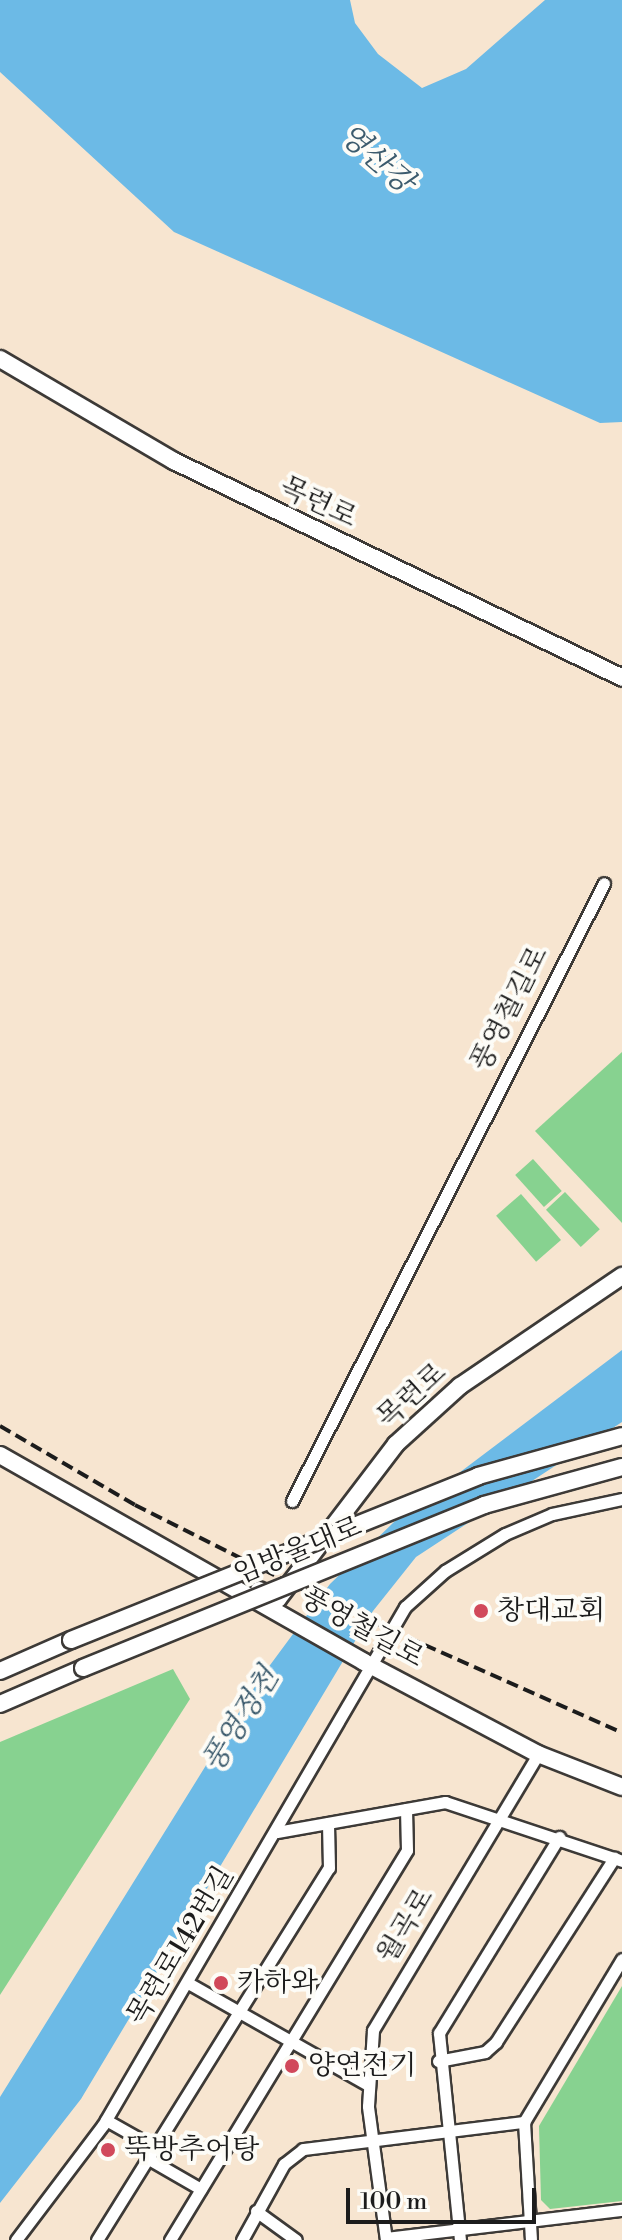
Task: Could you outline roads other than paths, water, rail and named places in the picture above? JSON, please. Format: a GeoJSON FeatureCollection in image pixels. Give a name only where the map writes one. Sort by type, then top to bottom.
{"type":"FeatureCollection","features":[{"type":"Feature","properties":{"kind":"street","name":"목련로"},"geometry":{"type":"LineString","coordinates":[[0,359],[174,461],[622,678]]}},
{"type":"Feature","properties":{"kind":"street","name":"풍영철길로"},"geometry":{"type":"LineString","coordinates":[[292,1501],[604,883]]}},
{"type":"Feature","properties":{"kind":"street","name":"목련로"},"geometry":{"type":"LineString","coordinates":[[272,1602],[400,1439],[470,1379],[622,1276]]}},
{"type":"Feature","properties":{"kind":"street"},"geometry":{"type":"LineString","coordinates":[[0,1671],[478,1476],[622,1436]]}},
{"type":"Feature","properties":{"kind":"street","name":"풍영철길로"},"geometry":{"type":"LineString","coordinates":[[0,1455],[186,1562],[201,1561],[368,1664],[538,1754],[622,1787]]}},
{"type":"Feature","properties":{"kind":"street","name":"임방울대로"},"geometry":{"type":"LineString","coordinates":[[0,1704],[484,1505],[622,1467]]}},
{"type":"Feature","properties":{"kind":"street","name":"목련로142번길"},"geometry":{"type":"LineString","coordinates":[[16,2240],[106,2120],[277,1832],[368,1664],[405,1607],[470,1553],[552,1514],[622,1499]]}},
{"type":"Feature","properties":{"kind":"street","name":"월곡로"},"geometry":{"type":"LineString","coordinates":[[386,2239],[368,2085],[377,2021],[538,1754]]}},
{"type":"Feature","properties":{"kind":"street"},"geometry":{"type":"LineString","coordinates":[[277,1832],[445,1802],[501,1817],[618,1859],[496,2042],[485,2052],[438,2061]]}},
{"type":"Feature","properties":{"kind":"street"},"geometry":{"type":"LineString","coordinates":[[170,2240],[407,1850],[406,1809]]}},
{"type":"Feature","properties":{"kind":"street"},"geometry":{"type":"LineString","coordinates":[[97,2240],[329,1868],[328,1823]]}},
{"type":"Feature","properties":{"kind":"street"},"geometry":{"type":"LineString","coordinates":[[459,2235],[438,2061],[439,2033],[559,1837]]}},
{"type":"Feature","properties":{"kind":"street"},"geometry":{"type":"LineString","coordinates":[[531,2240],[524,2122],[622,1959]]}},
{"type":"Feature","properties":{"kind":"street"},"geometry":{"type":"LineString","coordinates":[[188,1983],[368,2085]]}},
{"type":"Feature","properties":{"kind":"street"},"geometry":{"type":"LineString","coordinates":[[106,2120],[156,2143]]}},
{"type":"Feature","properties":{"kind":"street"},"geometry":{"type":"LineString","coordinates":[[242,2240],[256,2211],[296,2152],[373,2139],[524,2122]]}},
{"type":"Feature","properties":{"kind":"street"},"geometry":{"type":"LineString","coordinates":[[147,2158],[201,2189]]}},
{"type":"Feature","properties":{"kind":"street"},"geometry":{"type":"LineString","coordinates":[[386,2239],[459,2235],[529,2220],[622,2210]]}},
{"type":"Feature","properties":{"kind":"street"},"geometry":{"type":"LineString","coordinates":[[256,2211],[296,2240]]}},
{"type":"Feature","properties":{"kind":"water","name":"영산강"},"geometry":{"type":"Polygon","coordinates":[[[0,0],[350,0],[355,23],[378,54],[422,88],[466,69],[545,0],[622,0],[622,422],[600,423],[174,232],[0,72],[0,0]]]}},
{"type":"Feature","properties":{"kind":"water","name":"풍영정천"},"geometry":{"type":"Polygon","coordinates":[[[622,1350],[622,1422],[416,1557],[373,1611],[81,2099],[0,2203],[0,2097],[259,1680],[330,1584],[394,1522],[622,1350]]]}},
{"type":"Feature","properties":{"kind":"railway"},"geometry":{"type":"LineString","coordinates":[[0,1426],[135,1505],[326,1601],[622,1733]]}},
{"type":"Feature","properties":{"kind":"place","name":"창대교회"},"geometry":{"type":"Point","coordinates":[481,1611]}},
{"type":"Feature","properties":{"kind":"place","name":"카하와"},"geometry":{"type":"Point","coordinates":[221,1983]}},
{"type":"Feature","properties":{"kind":"place","name":"양연전기"},"geometry":{"type":"Point","coordinates":[292,2066]}},
{"type":"Feature","properties":{"kind":"place","name":"뚝방추어탕"},"geometry":{"type":"Point","coordinates":[108,2150]}}]}
